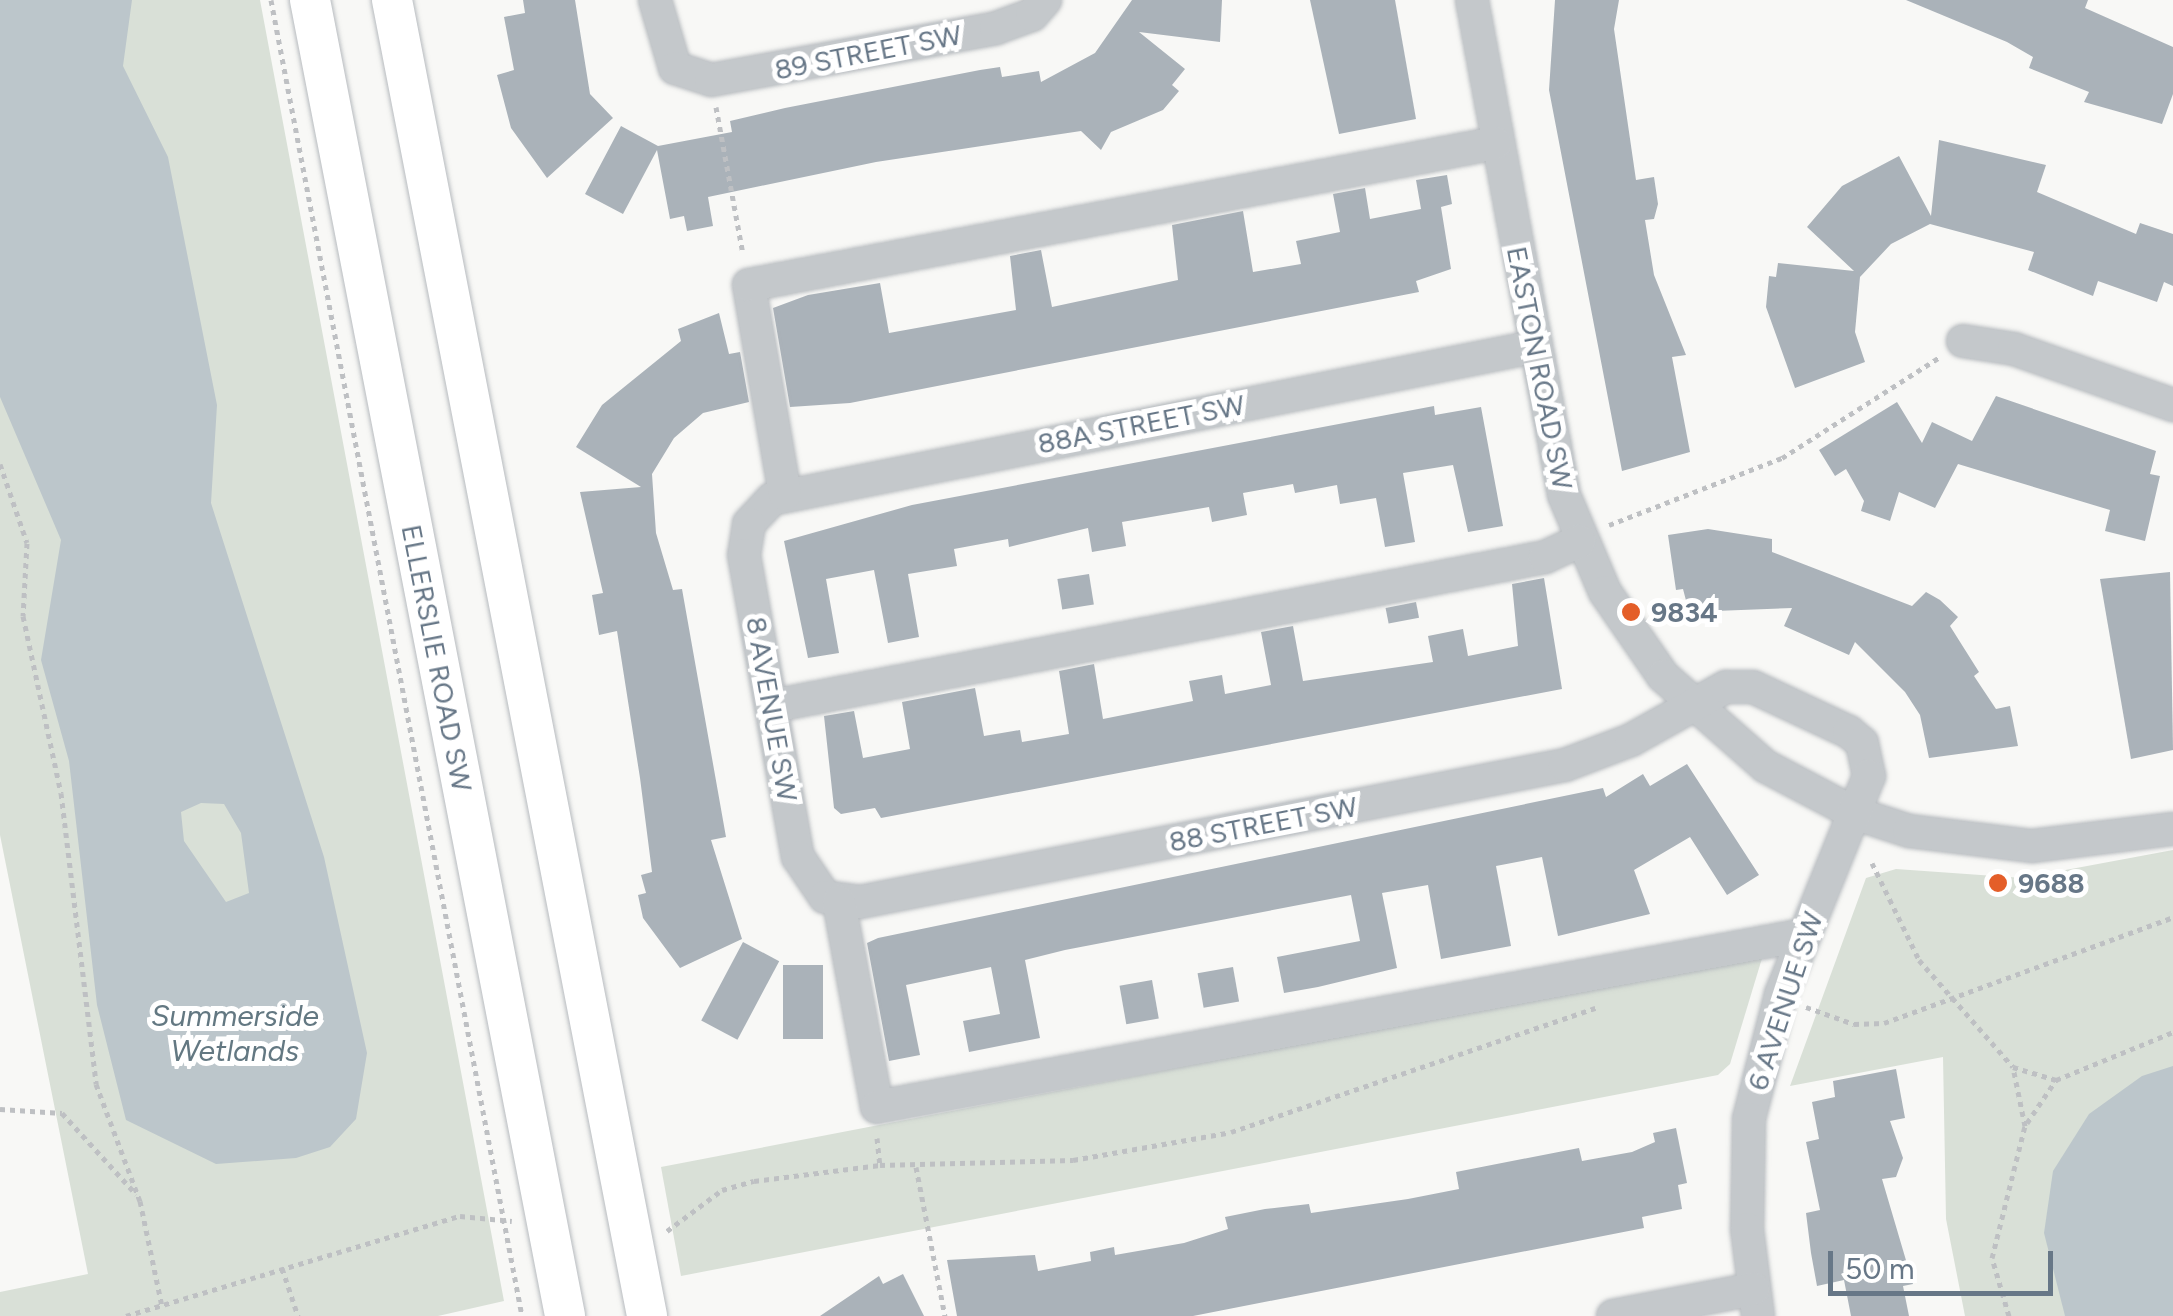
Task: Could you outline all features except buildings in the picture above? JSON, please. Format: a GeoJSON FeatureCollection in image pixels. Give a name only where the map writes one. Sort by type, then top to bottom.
{"type":"FeatureCollection","features":[{"type":"Feature","properties":{"kind":"main road","name":"ELLERSLIE ROAD SW"},"geometry":{"type":"LineString","coordinates":[[310,0],[565,1316]]}},
{"type":"Feature","properties":{"kind":"main road"},"geometry":{"type":"LineString","coordinates":[[394,7],[646,1316]]}},
{"type":"Feature","properties":{"kind":"street"},"geometry":{"type":"LineString","coordinates":[[654,0],[668,56],[699,77]]}},
{"type":"Feature","properties":{"kind":"street","name":"EASTON ROAD SW"},"geometry":{"type":"LineString","coordinates":[[1472,0],[1532,347],[1580,542],[1634,637],[1689,704],[1765,766],[1854,813],[1940,838],[2032,846],[2173,829]]}},
{"type":"Feature","properties":{"kind":"street","name":"89 STREET SW"},"geometry":{"type":"LineString","coordinates":[[699,77],[996,28],[1044,2]]}},
{"type":"Feature","properties":{"kind":"street"},"geometry":{"type":"LineString","coordinates":[[785,494],[748,285],[1496,143]]}},
{"type":"Feature","properties":{"kind":"street"},"geometry":{"type":"LineString","coordinates":[[1963,342],[2014,349],[2173,405]]}},
{"type":"Feature","properties":{"kind":"street","name":"88A STREET SW"},"geometry":{"type":"LineString","coordinates":[[754,514],[785,494],[1532,347]]}},
{"type":"Feature","properties":{"kind":"street","name":"8 AVENUE SW"},"geometry":{"type":"LineString","coordinates":[[754,514],[744,554],[798,857],[832,900]]}},
{"type":"Feature","properties":{"kind":"street"},"geometry":{"type":"LineString","coordinates":[[772,706],[1545,557],[1580,542]]}},
{"type":"Feature","properties":{"kind":"street"},"geometry":{"type":"LineString","coordinates":[[1689,704],[1726,687],[1753,687],[1849,732],[1869,768],[1854,813]]}},
{"type":"Feature","properties":{"kind":"street","name":"88 STREET SW"},"geometry":{"type":"LineString","coordinates":[[832,900],[1540,770],[1612,749],[1689,704]]}},
{"type":"Feature","properties":{"kind":"street","name":"6 AVENUE SW"},"geometry":{"type":"LineString","coordinates":[[1755,1302],[1749,1119],[1803,934],[1854,813]]}},
{"type":"Feature","properties":{"kind":"street"},"geometry":{"type":"LineString","coordinates":[[832,900],[878,1108],[1803,934]]}},
{"type":"Feature","properties":{"kind":"street"},"geometry":{"type":"LineString","coordinates":[[1613,1316],[1755,1302]]}},
{"type":"Feature","properties":{"kind":"path"},"geometry":{"type":"LineString","coordinates":[[271,0],[522,1316]]}},
{"type":"Feature","properties":{"kind":"path"},"geometry":{"type":"LineString","coordinates":[[699,77],[748,285]]}},
{"type":"Feature","properties":{"kind":"path"},"geometry":{"type":"LineString","coordinates":[[1580,542],[1645,506],[1782,458],[1963,342]]}},
{"type":"Feature","properties":{"kind":"path"},"geometry":{"type":"LineString","coordinates":[[0,464],[27,543],[23,616],[61,793],[96,1084],[140,1200],[162,1306]]}},
{"type":"Feature","properties":{"kind":"path"},"geometry":{"type":"LineString","coordinates":[[1872,863],[1899,928],[1946,998],[2013,1067],[2056,1080]]}},
{"type":"Feature","properties":{"kind":"path"},"geometry":{"type":"LineString","coordinates":[[1806,1008],[1868,1024],[2173,917]]}},
{"type":"Feature","properties":{"kind":"path"},"geometry":{"type":"LineString","coordinates":[[656,1233],[688,1222],[734,1186],[916,1166],[1073,1160],[1230,1132],[1612,1004]]}},
{"type":"Feature","properties":{"kind":"path"},"geometry":{"type":"LineString","coordinates":[[2009,1316],[1992,1258],[2025,1126],[2056,1080],[2173,1032]]}},
{"type":"Feature","properties":{"kind":"path"},"geometry":{"type":"LineString","coordinates":[[2013,1067],[2025,1126]]}},
{"type":"Feature","properties":{"kind":"path"},"geometry":{"type":"LineString","coordinates":[[0,1110],[47,1110],[73,1122],[140,1200]]}},
{"type":"Feature","properties":{"kind":"path"},"geometry":{"type":"LineString","coordinates":[[916,1166],[946,1316]]}},
{"type":"Feature","properties":{"kind":"path"},"geometry":{"type":"LineString","coordinates":[[126,1316],[460,1216],[526,1221]]}},
{"type":"Feature","properties":{"kind":"path"},"geometry":{"type":"LineString","coordinates":[[282,1268],[298,1316]]}},
{"type":"Feature","properties":{"kind":"shaded area"},"geometry":{"type":"Polygon","coordinates":[[[0,0],[260,0],[504,1301],[438,1316],[0,1316],[0,1292],[88,1274],[0,835],[0,0]]]}},
{"type":"Feature","properties":{"kind":"shaded area"},"geometry":{"type":"Polygon","coordinates":[[[2173,850],[2173,1316],[1965,1316],[1946,1219],[1943,1057],[1790,1086],[1866,878],[1896,869],[2023,878],[2173,850]]]}},
{"type":"Feature","properties":{"kind":"shaded area"},"geometry":{"type":"Polygon","coordinates":[[[1763,955],[1730,1064],[1718,1075],[681,1276],[661,1167],[1763,955]]]}},
{"type":"Feature","properties":{"kind":"water","name":"Summerside Wetlands"},"geometry":{"type":"Polygon","coordinates":[[[0,0],[132,0],[123,66],[168,157],[217,405],[211,503],[324,857],[367,1053],[356,1119],[330,1147],[296,1158],[216,1164],[126,1120],[97,1005],[69,761],[41,660],[61,540],[0,397],[0,0]],[[201,803],[181,812],[184,841],[226,902],[249,893],[241,833],[224,804],[201,803]]]}},
{"type":"Feature","properties":{"kind":"water"},"geometry":{"type":"Polygon","coordinates":[[[2173,1066],[2173,1316],[2065,1316],[2044,1233],[2053,1171],[2089,1114],[2142,1076],[2173,1066]]]}},
{"type":"Feature","properties":{"kind":"place","name":"9834"},"geometry":{"type":"Point","coordinates":[1631,612]}},
{"type":"Feature","properties":{"kind":"place","name":"9688"},"geometry":{"type":"Point","coordinates":[1998,883]}}]}
